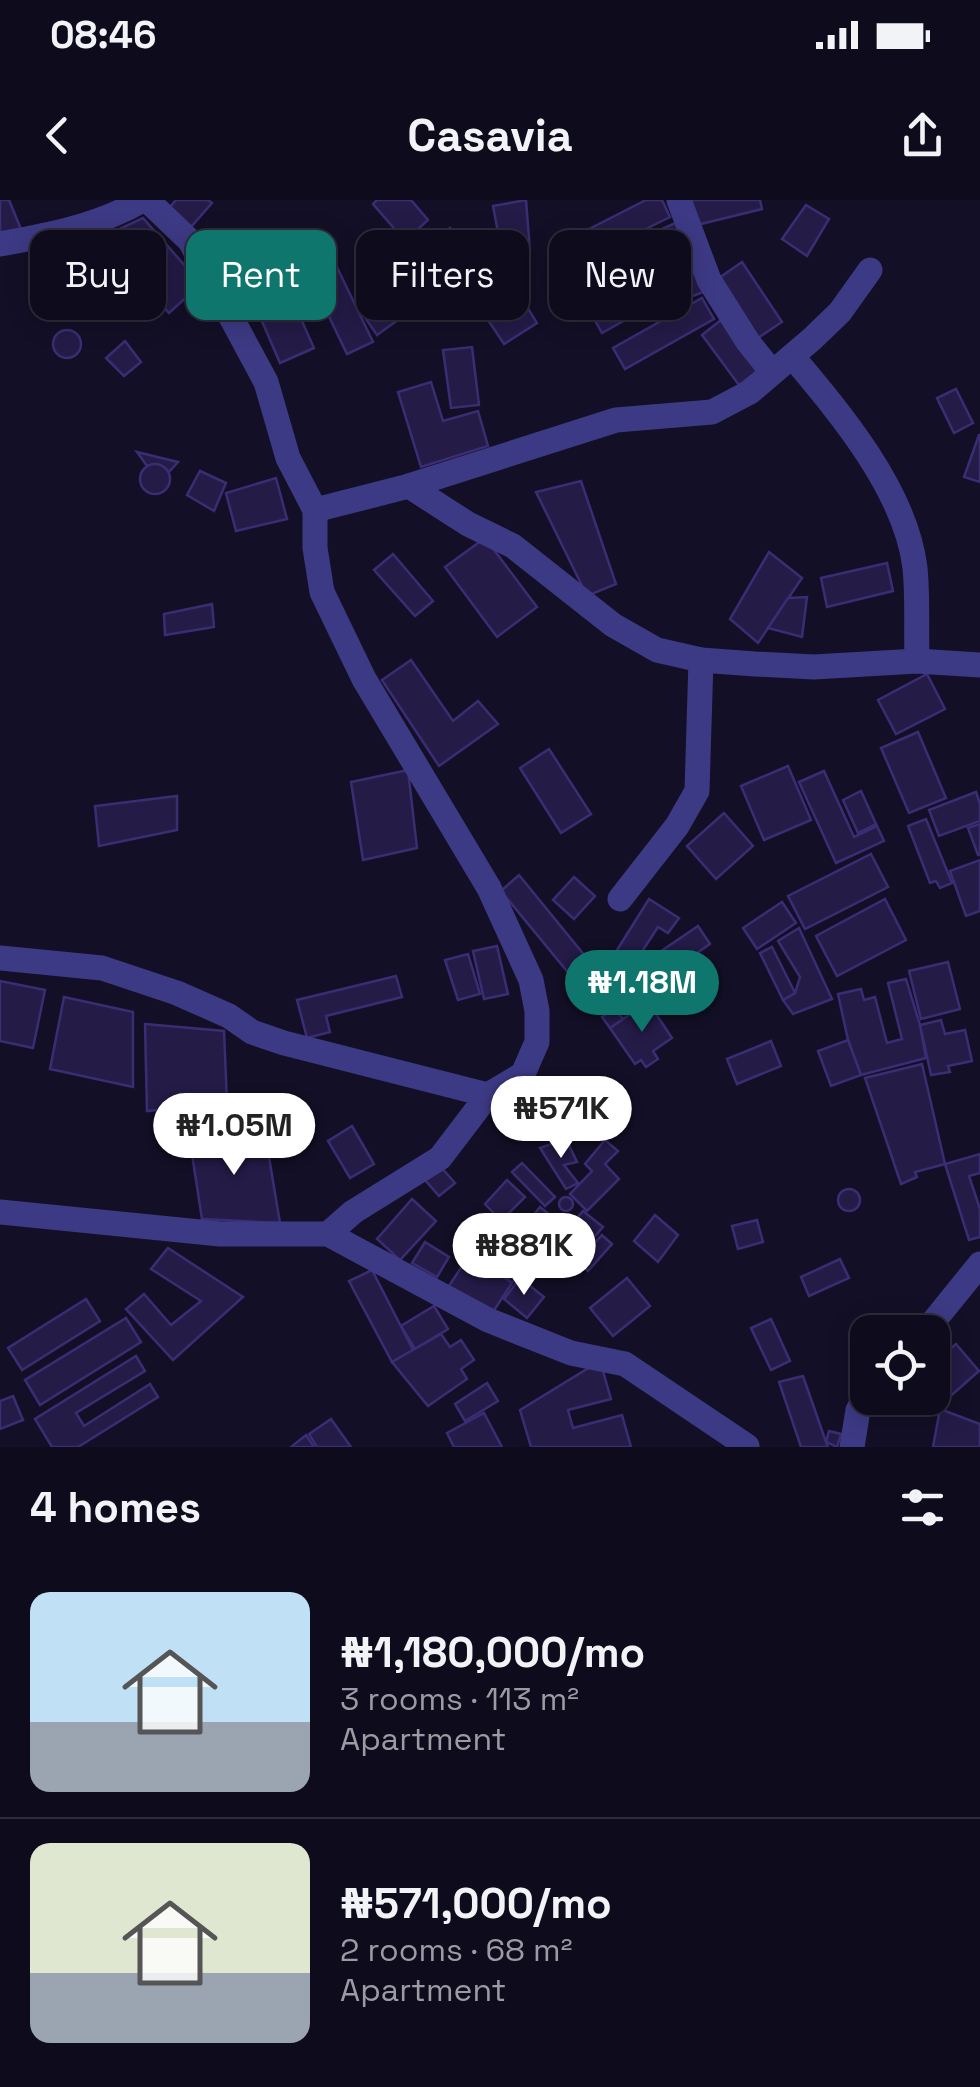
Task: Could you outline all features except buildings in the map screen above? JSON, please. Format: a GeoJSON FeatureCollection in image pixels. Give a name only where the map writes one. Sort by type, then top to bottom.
{"type":"FeatureCollection","features":[{"type":"Feature","properties":{"kind":"street"},"geometry":{"type":"LineString","coordinates":[[0,244],[68,231],[145,200],[190,241],[266,382],[288,458],[315,510],[315,548],[322,592],[364,680],[490,888],[530,980],[537,1011],[537,1042],[522,1074],[488,1095],[440,1158],[352,1212],[328,1234]]}},
{"type":"Feature","properties":{"kind":"street"},"geometry":{"type":"LineString","coordinates":[[679,200],[715,291],[782,364],[849,427],[902,519],[915,566],[916,661]]}},
{"type":"Feature","properties":{"kind":"street"},"geometry":{"type":"LineString","coordinates":[[315,510],[409,486],[616,420],[712,412],[750,392],[840,312],[870,270]]}},
{"type":"Feature","properties":{"kind":"street"},"geometry":{"type":"LineString","coordinates":[[409,486],[468,524],[512,546],[613,625],[657,650],[701,660],[814,666],[916,661],[980,665]]}},
{"type":"Feature","properties":{"kind":"street"},"geometry":{"type":"LineString","coordinates":[[620,898],[677,826],[697,791],[701,660]]}},
{"type":"Feature","properties":{"kind":"street"},"geometry":{"type":"LineString","coordinates":[[0,958],[102,968],[177,993],[229,1016],[252,1032],[284,1043],[488,1095]]}},
{"type":"Feature","properties":{"kind":"street"},"geometry":{"type":"LineString","coordinates":[[0,1212],[220,1234],[328,1234],[488,1320],[570,1352],[625,1364],[747,1446]]}},
{"type":"Feature","properties":{"kind":"street"},"geometry":{"type":"LineString","coordinates":[[939,1315],[980,1264]]}},
{"type":"Feature","properties":{"kind":"street"},"geometry":{"type":"LineString","coordinates":[[852,1447],[857,1415]]}}]}
